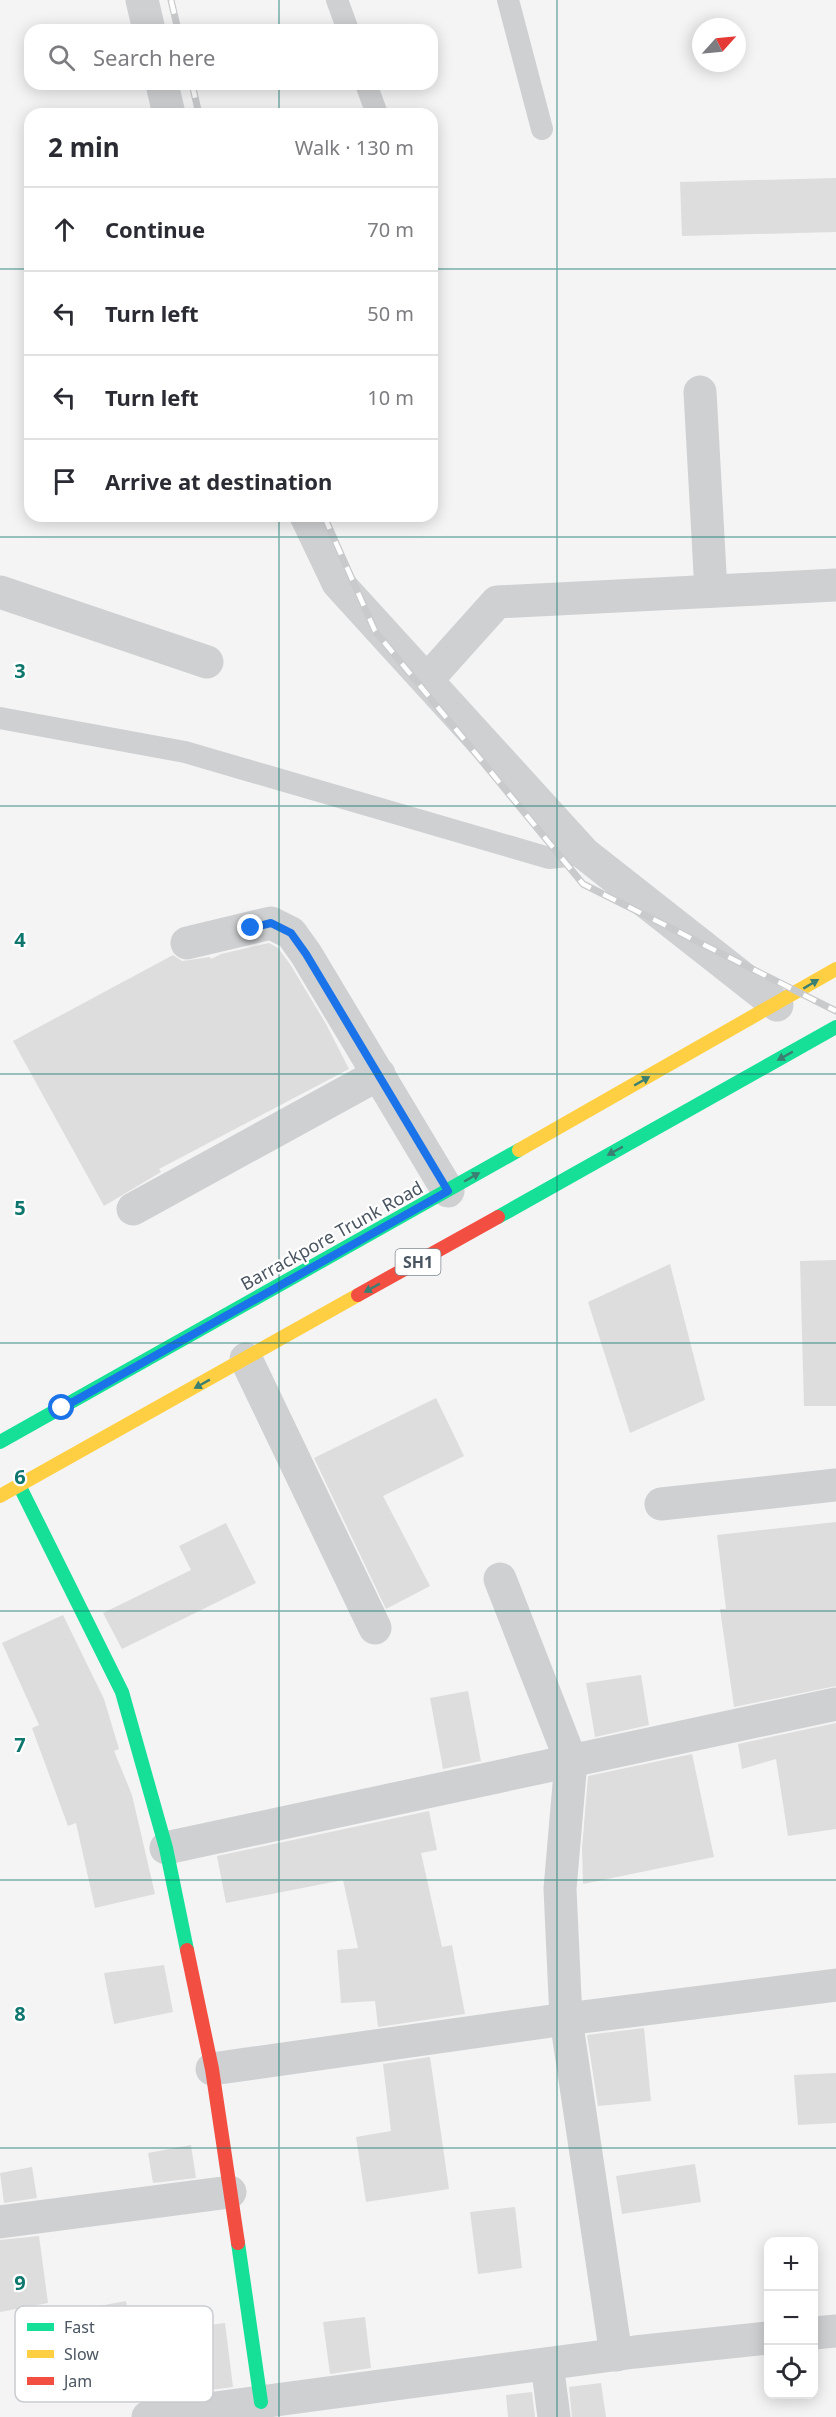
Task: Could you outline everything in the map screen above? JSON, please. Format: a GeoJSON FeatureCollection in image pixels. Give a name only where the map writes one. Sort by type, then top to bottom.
{"type":"FeatureCollection","features":[{"type":"Feature","properties":{"kind":"main road","name":"Barrackpore Trunk Road"},"geometry":{"type":"LineString","coordinates":[[0,1442],[777,1005],[836,969]]}},
{"type":"Feature","properties":{"kind":"main road","name":"SH1"},"geometry":{"type":"LineString","coordinates":[[0,1496],[836,1027]]}},
{"type":"Feature","properties":{"kind":"main road"},"geometry":{"type":"LineString","coordinates":[[19,1485],[122,1692],[166,1848],[212,2069],[261,2402]]}},
{"type":"Feature","properties":{"kind":"street"},"geometry":{"type":"LineString","coordinates":[[142,0],[148,24]]}},
{"type":"Feature","properties":{"kind":"street"},"geometry":{"type":"LineString","coordinates":[[163,90],[168,108]]}},
{"type":"Feature","properties":{"kind":"street"},"geometry":{"type":"LineString","coordinates":[[700,392],[711,591]]}},
{"type":"Feature","properties":{"kind":"street"},"geometry":{"type":"LineString","coordinates":[[309,522],[338,583],[585,854],[777,1005]]}},
{"type":"Feature","properties":{"kind":"street"},"geometry":{"type":"LineString","coordinates":[[427,680],[497,602],[836,585]]}},
{"type":"Feature","properties":{"kind":"street"},"geometry":{"type":"LineString","coordinates":[[0,592],[207,663]]}},
{"type":"Feature","properties":{"kind":"street"},"geometry":{"type":"LineString","coordinates":[[187,943],[271,923],[291,933],[306,954],[448,1191]]}},
{"type":"Feature","properties":{"kind":"street"},"geometry":{"type":"LineString","coordinates":[[133,1209],[379,1074]]}},
{"type":"Feature","properties":{"kind":"street"},"geometry":{"type":"LineString","coordinates":[[246,1359],[375,1628]]}},
{"type":"Feature","properties":{"kind":"street"},"geometry":{"type":"LineString","coordinates":[[661,1504],[836,1485]]}},
{"type":"Feature","properties":{"kind":"street"},"geometry":{"type":"LineString","coordinates":[[500,1579],[571,1761],[560,1889],[566,2019],[616,2355]]}},
{"type":"Feature","properties":{"kind":"street"},"geometry":{"type":"LineString","coordinates":[[166,1848],[836,1704]]}},
{"type":"Feature","properties":{"kind":"street"},"geometry":{"type":"LineString","coordinates":[[212,2069],[566,2019],[836,1985]]}},
{"type":"Feature","properties":{"kind":"street"},"geometry":{"type":"LineString","coordinates":[[0,2222],[230,2192]]}},
{"type":"Feature","properties":{"kind":"street"},"geometry":{"type":"LineString","coordinates":[[818,2333],[836,2331]]}},
{"type":"Feature","properties":{"kind":"street"},"geometry":{"type":"LineString","coordinates":[[148,2417],[261,2402],[362,2403],[547,2364],[764,2338]]}},
{"type":"Feature","properties":{"kind":"street"},"geometry":{"type":"LineString","coordinates":[[547,2364],[554,2417]]}},
{"type":"Feature","properties":{"kind":"lane"},"geometry":{"type":"LineString","coordinates":[[337,0],[346,24]]}},
{"type":"Feature","properties":{"kind":"lane"},"geometry":{"type":"LineString","coordinates":[[508,0],[542,129]]}},
{"type":"Feature","properties":{"kind":"lane"},"geometry":{"type":"LineString","coordinates":[[368,90],[375,108]]}},
{"type":"Feature","properties":{"kind":"lane"},"geometry":{"type":"LineString","coordinates":[[0,718],[185,752],[539,856],[549,858],[585,854]]}},
{"type":"Feature","properties":{"kind":"building"},"geometry":{"type":"Polygon","coordinates":[[[836,178],[836,232],[682,236],[680,182],[836,178]]]}},
{"type":"Feature","properties":{"kind":"building"},"geometry":{"type":"Polygon","coordinates":[[[269,943],[278,948],[290,964],[326,1024],[349,1069],[159,1169],[161,1172],[104,1206],[13,1041],[173,955],[182,961],[210,957],[211,959],[221,954],[269,943]]]}},
{"type":"Feature","properties":{"kind":"building"},"geometry":{"type":"Polygon","coordinates":[[[836,1260],[836,1406],[804,1406],[800,1261],[836,1260]]]}},
{"type":"Feature","properties":{"kind":"building"},"geometry":{"type":"Polygon","coordinates":[[[670,1264],[705,1400],[630,1433],[588,1302],[670,1264]]]}},
{"type":"Feature","properties":{"kind":"building"},"geometry":{"type":"Polygon","coordinates":[[[436,1398],[464,1456],[383,1496],[430,1586],[386,1609],[314,1458],[436,1398]]]}},
{"type":"Feature","properties":{"kind":"building"},"geometry":{"type":"Polygon","coordinates":[[[836,1522],[836,1686],[734,1707],[720,1609],[726,1609],[717,1535],[836,1522]]]}},
{"type":"Feature","properties":{"kind":"building"},"geometry":{"type":"Polygon","coordinates":[[[226,1523],[256,1583],[122,1649],[103,1613],[191,1570],[179,1546],[226,1523]]]}},
{"type":"Feature","properties":{"kind":"building"},"geometry":{"type":"Polygon","coordinates":[[[63,1615],[104,1699],[119,1749],[114,1751],[132,1795],[155,1894],[95,1908],[76,1823],[68,1826],[32,1728],[39,1725],[2,1643],[63,1615]]]}},
{"type":"Feature","properties":{"kind":"building"},"geometry":{"type":"Polygon","coordinates":[[[641,1675],[649,1725],[595,1737],[586,1683],[641,1675]]]}},
{"type":"Feature","properties":{"kind":"building"},"geometry":{"type":"Polygon","coordinates":[[[468,1691],[481,1761],[443,1769],[430,1698],[468,1691]]]}},
{"type":"Feature","properties":{"kind":"building"},"geometry":{"type":"Polygon","coordinates":[[[836,1723],[836,1829],[788,1836],[776,1759],[742,1769],[738,1744],[836,1723]]]}},
{"type":"Feature","properties":{"kind":"building"},"geometry":{"type":"Polygon","coordinates":[[[692,1754],[714,1857],[583,1884],[582,1848],[588,1776],[692,1754]]]}},
{"type":"Feature","properties":{"kind":"building"},"geometry":{"type":"Polygon","coordinates":[[[429,1811],[437,1850],[421,1853],[442,1947],[452,1945],[465,2014],[378,2027],[375,2001],[341,2003],[337,1950],[358,1948],[343,1880],[226,1903],[217,1856],[429,1811]]]}},
{"type":"Feature","properties":{"kind":"building"},"geometry":{"type":"Polygon","coordinates":[[[164,1965],[173,2012],[114,2024],[104,1973],[164,1965]]]}},
{"type":"Feature","properties":{"kind":"building"},"geometry":{"type":"Polygon","coordinates":[[[644,2028],[651,2101],[598,2106],[587,2035],[644,2028]]]}},
{"type":"Feature","properties":{"kind":"building"},"geometry":{"type":"Polygon","coordinates":[[[430,2057],[449,2189],[366,2202],[356,2137],[391,2131],[383,2064],[430,2057]]]}},
{"type":"Feature","properties":{"kind":"building"},"geometry":{"type":"Polygon","coordinates":[[[836,2073],[836,2123],[798,2125],[794,2075],[836,2073]]]}},
{"type":"Feature","properties":{"kind":"building"},"geometry":{"type":"Polygon","coordinates":[[[191,2145],[196,2178],[153,2183],[148,2153],[191,2145]]]}},
{"type":"Feature","properties":{"kind":"building"},"geometry":{"type":"Polygon","coordinates":[[[695,2164],[701,2202],[622,2214],[616,2176],[695,2164]]]}},
{"type":"Feature","properties":{"kind":"building"},"geometry":{"type":"Polygon","coordinates":[[[32,2167],[37,2198],[4,2203],[0,2173],[32,2167]]]}},
{"type":"Feature","properties":{"kind":"building"},"geometry":{"type":"Polygon","coordinates":[[[515,2207],[522,2268],[478,2274],[470,2212],[515,2207]]]}},
{"type":"Feature","properties":{"kind":"building"},"geometry":{"type":"Polygon","coordinates":[[[39,2236],[48,2303],[15,2306],[15,2309],[0,2312],[0,2240],[39,2236]]]}},
{"type":"Feature","properties":{"kind":"building"},"geometry":{"type":"Polygon","coordinates":[[[126,2301],[127,2306],[99,2306],[126,2301]]]}},
{"type":"Feature","properties":{"kind":"building"},"geometry":{"type":"Polygon","coordinates":[[[365,2317],[371,2368],[330,2374],[323,2322],[365,2317]]]}},
{"type":"Feature","properties":{"kind":"building"},"geometry":{"type":"Polygon","coordinates":[[[225,2323],[233,2387],[213,2390],[213,2325],[225,2323]]]}},
{"type":"Feature","properties":{"kind":"building"},"geometry":{"type":"Polygon","coordinates":[[[601,2383],[606,2417],[572,2417],[569,2387],[601,2383]]]}},
{"type":"Feature","properties":{"kind":"building"},"geometry":{"type":"Polygon","coordinates":[[[532,2392],[535,2417],[508,2417],[506,2395],[532,2392]]]}},
{"type":"Feature","properties":{"kind":"railway"},"geometry":{"type":"LineString","coordinates":[[171,0],[177,24]]}},
{"type":"Feature","properties":{"kind":"railway"},"geometry":{"type":"LineString","coordinates":[[193,90],[198,108]]}},
{"type":"Feature","properties":{"kind":"railway"},"geometry":{"type":"LineString","coordinates":[[327,522],[375,631],[583,884],[836,1011]]}},
{"type":"Feature","properties":{"kind":"traffic: fast"},"geometry":{"type":"LineString","coordinates":[[498,1217],[836,1027]]}},
{"type":"Feature","properties":{"kind":"traffic: fast"},"geometry":{"type":"LineString","coordinates":[[0,1442],[519,1150]]}},
{"type":"Feature","properties":{"kind":"traffic: fast"},"geometry":{"type":"LineString","coordinates":[[19,1485],[122,1692],[166,1848],[187,1950]]}},
{"type":"Feature","properties":{"kind":"traffic: fast"},"geometry":{"type":"LineString","coordinates":[[238,2243],[261,2402]]}},
{"type":"Feature","properties":{"kind":"traffic: slow"},"geometry":{"type":"LineString","coordinates":[[519,1150],[836,969]]}},
{"type":"Feature","properties":{"kind":"traffic: slow"},"geometry":{"type":"LineString","coordinates":[[0,1496],[358,1295]]}},
{"type":"Feature","properties":{"kind":"traffic: jam"},"geometry":{"type":"LineString","coordinates":[[358,1295],[498,1217]]}},
{"type":"Feature","properties":{"kind":"traffic: jam"},"geometry":{"type":"LineString","coordinates":[[187,1950],[212,2069],[238,2243]]}},
{"type":"Feature","properties":{"kind":"route"},"geometry":{"type":"LineString","coordinates":[[62,1408],[448,1191],[306,954],[291,933],[271,923],[251,928]]}}]}
